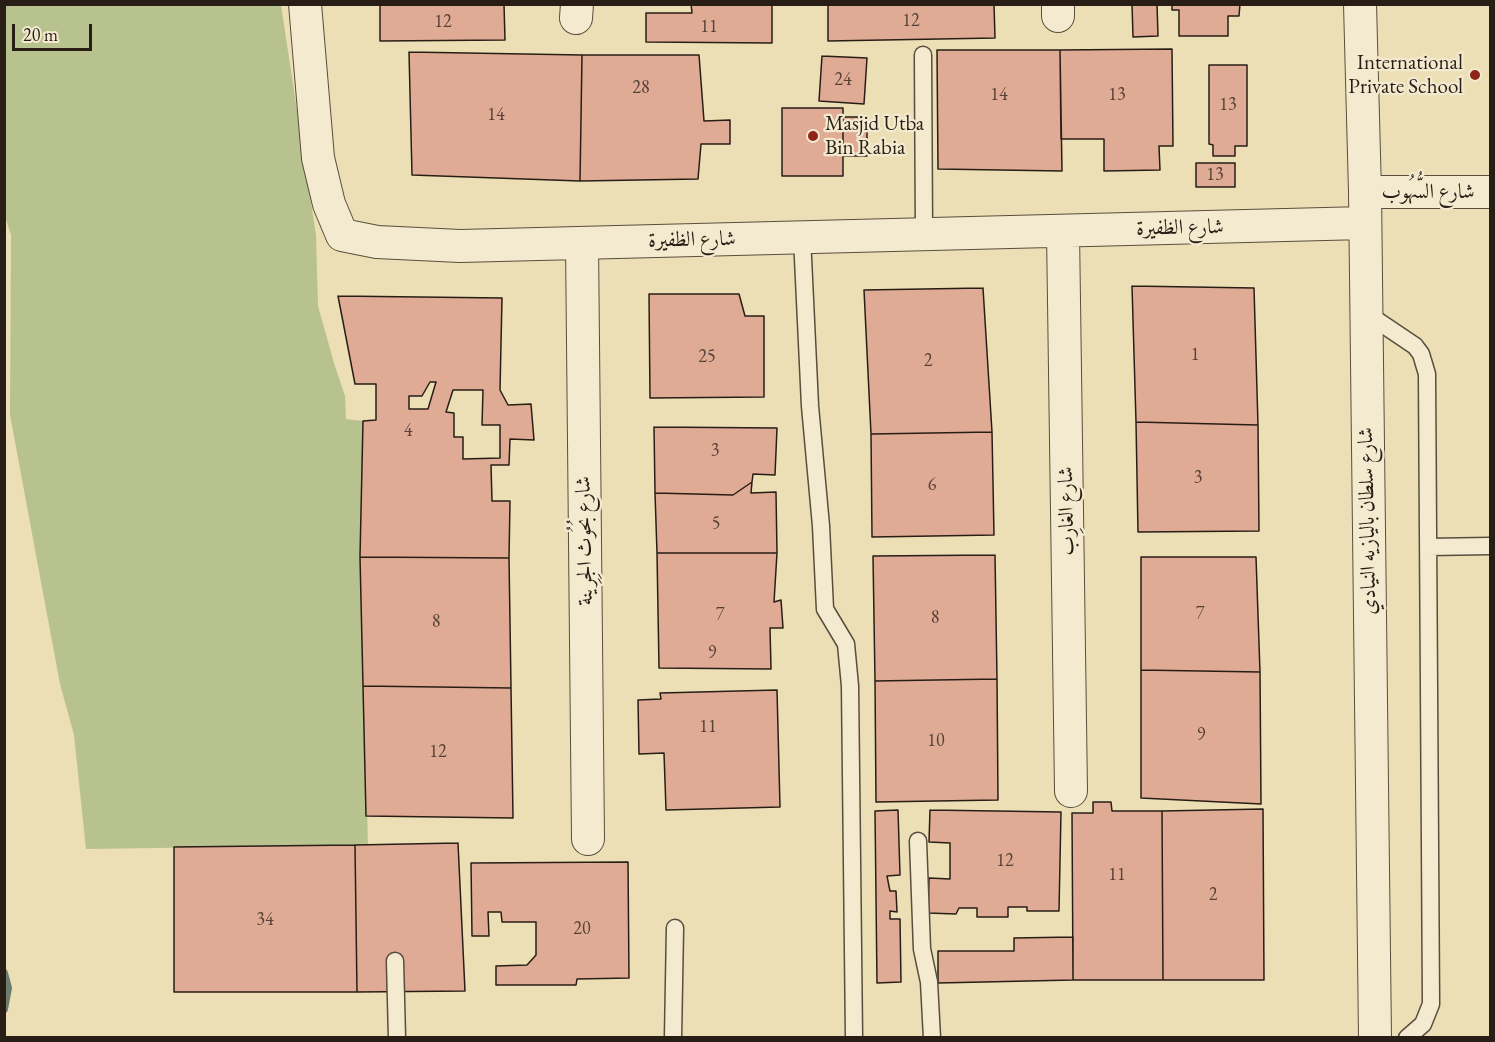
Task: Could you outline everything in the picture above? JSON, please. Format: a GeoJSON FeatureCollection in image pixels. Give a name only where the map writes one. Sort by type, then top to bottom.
{"type":"FeatureCollection","features":[{"type":"Feature","properties":{"kind":"street","name":"شارع الظفيرة"},"geometry":{"type":"LineString","coordinates":[[305,4],[318,158],[329,204],[342,235],[377,242],[460,246],[1364,223]]}},
{"type":"Feature","properties":{"kind":"street","name":"شارع سلطان باليازيه النيادي"},"geometry":{"type":"LineString","coordinates":[[1360,4],[1365,192],[1375,1038]]}},
{"type":"Feature","properties":{"kind":"street","name":"شارع السُّهُوب"},"geometry":{"type":"LineString","coordinates":[[1365,192],[1491,192]]}},
{"type":"Feature","properties":{"kind":"street","name":"شارع الغارِب"},"geometry":{"type":"LineString","coordinates":[[1063,231],[1071,790]]}},
{"type":"Feature","properties":{"kind":"street","name":"شارع بُحُوث الجِرِينة"},"geometry":{"type":"LineString","coordinates":[[582,243],[588,839]]}},
{"type":"Feature","properties":{"kind":"lane"},"geometry":{"type":"LineString","coordinates":[[923,55],[924,234]]}},
{"type":"Feature","properties":{"kind":"lane"},"geometry":{"type":"LineString","coordinates":[[802,237],[810,406],[821,526],[825,609],[846,644],[850,686],[854,1038]]}},
{"type":"Feature","properties":{"kind":"lane"},"geometry":{"type":"LineString","coordinates":[[1366,313],[1415,346],[1426,364],[1428,384],[1431,1004],[1423,1024],[1407,1038]]}},
{"type":"Feature","properties":{"kind":"lane"},"geometry":{"type":"LineString","coordinates":[[1428,547],[1491,546]]}},
{"type":"Feature","properties":{"kind":"lane"},"geometry":{"type":"LineString","coordinates":[[918,841],[922,949],[930,982],[932,1038]]}},
{"type":"Feature","properties":{"kind":"lane"},"geometry":{"type":"LineString","coordinates":[[673,1038],[675,928]]}},
{"type":"Feature","properties":{"kind":"lane"},"geometry":{"type":"LineString","coordinates":[[395,961],[397,1038]]}},
{"type":"Feature","properties":{"kind":"green space"},"geometry":{"type":"Polygon","coordinates":[[[4,5],[281,5],[316,235],[318,306],[345,396],[346,419],[363,421],[360,557],[368,845],[86,849],[74,735],[60,684],[10,415],[11,235],[4,214],[4,5]]]}},
{"type":"Feature","properties":{"kind":"building"},"geometry":{"type":"Polygon","coordinates":[[[380,4],[504,4],[505,40],[380,41],[380,4]]]}},
{"type":"Feature","properties":{"kind":"building"},"geometry":{"type":"Polygon","coordinates":[[[691,4],[772,4],[772,43],[646,42],[646,13],[692,13],[691,4]]]}},
{"type":"Feature","properties":{"kind":"building"},"geometry":{"type":"Polygon","coordinates":[[[828,4],[994,4],[995,38],[828,41],[828,4]]]}},
{"type":"Feature","properties":{"kind":"building"},"geometry":{"type":"Polygon","coordinates":[[[1132,4],[1157,4],[1158,36],[1133,37],[1132,4]]]}},
{"type":"Feature","properties":{"kind":"building"},"geometry":{"type":"Polygon","coordinates":[[[1172,4],[1240,4],[1239,16],[1228,16],[1228,36],[1179,36],[1179,10],[1172,10],[1172,4]]]}},
{"type":"Feature","properties":{"kind":"building"},"geometry":{"type":"Polygon","coordinates":[[[1172,49],[1173,146],[1159,146],[1160,170],[1104,171],[1104,139],[1061,139],[1060,50],[1172,49]]]}},
{"type":"Feature","properties":{"kind":"building"},"geometry":{"type":"Polygon","coordinates":[[[937,50],[1060,50],[1062,171],[938,169],[937,50]]]}},
{"type":"Feature","properties":{"kind":"building"},"geometry":{"type":"Polygon","coordinates":[[[409,52],[582,55],[580,181],[412,175],[409,52]]]}},
{"type":"Feature","properties":{"kind":"building"},"geometry":{"type":"Polygon","coordinates":[[[582,55],[699,55],[704,121],[730,120],[730,144],[701,144],[698,179],[580,181],[582,55]]]}},
{"type":"Feature","properties":{"kind":"building"},"geometry":{"type":"Polygon","coordinates":[[[822,56],[867,58],[864,104],[819,101],[822,56]]]}},
{"type":"Feature","properties":{"kind":"building"},"geometry":{"type":"Polygon","coordinates":[[[1209,65],[1247,65],[1247,146],[1235,146],[1235,156],[1213,156],[1213,145],[1209,144],[1209,65]]]}},
{"type":"Feature","properties":{"kind":"building","name":"Masjid Utba Bin Rabia"},"geometry":{"type":"Polygon","coordinates":[[[782,108],[843,108],[843,176],[782,176],[782,108]]]}},
{"type":"Feature","properties":{"kind":"building"},"geometry":{"type":"Polygon","coordinates":[[[843,117],[867,117],[867,156],[843,156],[843,117]]]}},
{"type":"Feature","properties":{"kind":"building"},"geometry":{"type":"Polygon","coordinates":[[[1196,163],[1235,163],[1235,187],[1196,187],[1196,163]]]}},
{"type":"Feature","properties":{"kind":"building"},"geometry":{"type":"Polygon","coordinates":[[[1132,286],[1254,288],[1258,425],[1136,422],[1132,286]]]}},
{"type":"Feature","properties":{"kind":"building"},"geometry":{"type":"Polygon","coordinates":[[[983,288],[992,432],[871,434],[864,290],[983,288]]]}},
{"type":"Feature","properties":{"kind":"building"},"geometry":{"type":"Polygon","coordinates":[[[649,294],[739,294],[745,316],[764,316],[764,397],[650,398],[649,294]]]}},
{"type":"Feature","properties":{"kind":"building"},"geometry":{"type":"Polygon","coordinates":[[[338,296],[502,298],[500,390],[508,405],[531,404],[534,440],[510,439],[509,465],[491,465],[492,501],[510,501],[509,558],[360,557],[363,421],[376,420],[376,384],[355,384],[338,296]],[[430,382],[422,396],[409,396],[409,409],[428,409],[436,382],[430,382]],[[453,390],[446,412],[454,413],[454,437],[463,437],[463,459],[500,458],[500,425],[482,425],[483,390],[453,390]]]}},
{"type":"Feature","properties":{"kind":"building"},"geometry":{"type":"Polygon","coordinates":[[[1136,422],[1258,425],[1259,531],[1138,532],[1136,422]]]}},
{"type":"Feature","properties":{"kind":"building"},"geometry":{"type":"Polygon","coordinates":[[[654,427],[777,428],[775,475],[753,474],[752,482],[733,495],[655,493],[654,427]]]}},
{"type":"Feature","properties":{"kind":"building"},"geometry":{"type":"Polygon","coordinates":[[[992,432],[994,535],[872,537],[871,434],[992,432]]]}},
{"type":"Feature","properties":{"kind":"building"},"geometry":{"type":"Polygon","coordinates":[[[752,482],[751,493],[776,492],[777,553],[657,553],[655,493],[733,495],[752,482]]]}},
{"type":"Feature","properties":{"kind":"building"},"geometry":{"type":"Polygon","coordinates":[[[657,553],[777,553],[774,602],[781,600],[783,628],[770,628],[771,669],[659,668],[657,553]]]}},
{"type":"Feature","properties":{"kind":"building"},"geometry":{"type":"Polygon","coordinates":[[[995,555],[997,679],[875,681],[873,556],[995,555]]]}},
{"type":"Feature","properties":{"kind":"building"},"geometry":{"type":"Polygon","coordinates":[[[360,557],[509,558],[511,688],[363,686],[360,557]]]}},
{"type":"Feature","properties":{"kind":"building"},"geometry":{"type":"Polygon","coordinates":[[[1141,557],[1256,557],[1260,672],[1141,670],[1141,557]]]}},
{"type":"Feature","properties":{"kind":"building"},"geometry":{"type":"Polygon","coordinates":[[[1141,670],[1260,672],[1261,804],[1141,798],[1141,670]]]}},
{"type":"Feature","properties":{"kind":"building"},"geometry":{"type":"Polygon","coordinates":[[[997,679],[998,800],[876,802],[875,681],[997,679]]]}},
{"type":"Feature","properties":{"kind":"building"},"geometry":{"type":"Polygon","coordinates":[[[363,686],[511,688],[513,818],[366,816],[363,686]]]}},
{"type":"Feature","properties":{"kind":"building"},"geometry":{"type":"Polygon","coordinates":[[[777,690],[780,807],[666,810],[664,753],[639,754],[638,700],[661,699],[660,693],[777,690]]]}},
{"type":"Feature","properties":{"kind":"building"},"geometry":{"type":"Polygon","coordinates":[[[1093,802],[1111,802],[1112,811],[1162,811],[1163,980],[1073,980],[1072,813],[1093,813],[1093,802]]]}},
{"type":"Feature","properties":{"kind":"building"},"geometry":{"type":"Polygon","coordinates":[[[1263,809],[1264,980],[1163,980],[1162,811],[1263,809]]]}},
{"type":"Feature","properties":{"kind":"building"},"geometry":{"type":"Polygon","coordinates":[[[898,810],[900,875],[887,876],[890,891],[896,891],[897,912],[890,911],[890,919],[900,919],[901,982],[877,983],[875,811],[898,810]]]}},
{"type":"Feature","properties":{"kind":"building"},"geometry":{"type":"Polygon","coordinates":[[[930,810],[1061,812],[1059,911],[1027,911],[1027,907],[1008,907],[1008,917],[977,917],[977,908],[959,908],[956,914],[928,913],[929,878],[950,879],[950,843],[929,842],[930,810]]]}},
{"type":"Feature","properties":{"kind":"building"},"geometry":{"type":"Polygon","coordinates":[[[458,843],[465,991],[357,992],[355,845],[458,843]]]}},
{"type":"Feature","properties":{"kind":"building"},"geometry":{"type":"Polygon","coordinates":[[[355,845],[357,992],[174,992],[174,847],[355,845]]]}},
{"type":"Feature","properties":{"kind":"building"},"geometry":{"type":"Polygon","coordinates":[[[628,862],[629,978],[577,979],[576,985],[496,985],[496,966],[527,965],[536,955],[536,922],[502,922],[501,912],[488,912],[489,936],[472,936],[471,863],[628,862]]]}},
{"type":"Feature","properties":{"kind":"building"},"geometry":{"type":"Polygon","coordinates":[[[1073,937],[1073,980],[938,983],[938,951],[1014,951],[1014,938],[1073,937]]]}},
{"type":"Feature","properties":{"kind":"waterway"},"geometry":{"type":"LineString","coordinates":[[4,973],[8,988],[4,1009]]}},
{"type":"Feature","properties":{"kind":"place","name":"International Private School"},"geometry":{"type":"Point","coordinates":[1475,75]}},
{"type":"Feature","properties":{"kind":"place","name":"Masjid Utba Bin Rabia"},"geometry":{"type":"Point","coordinates":[813,136]}}]}
